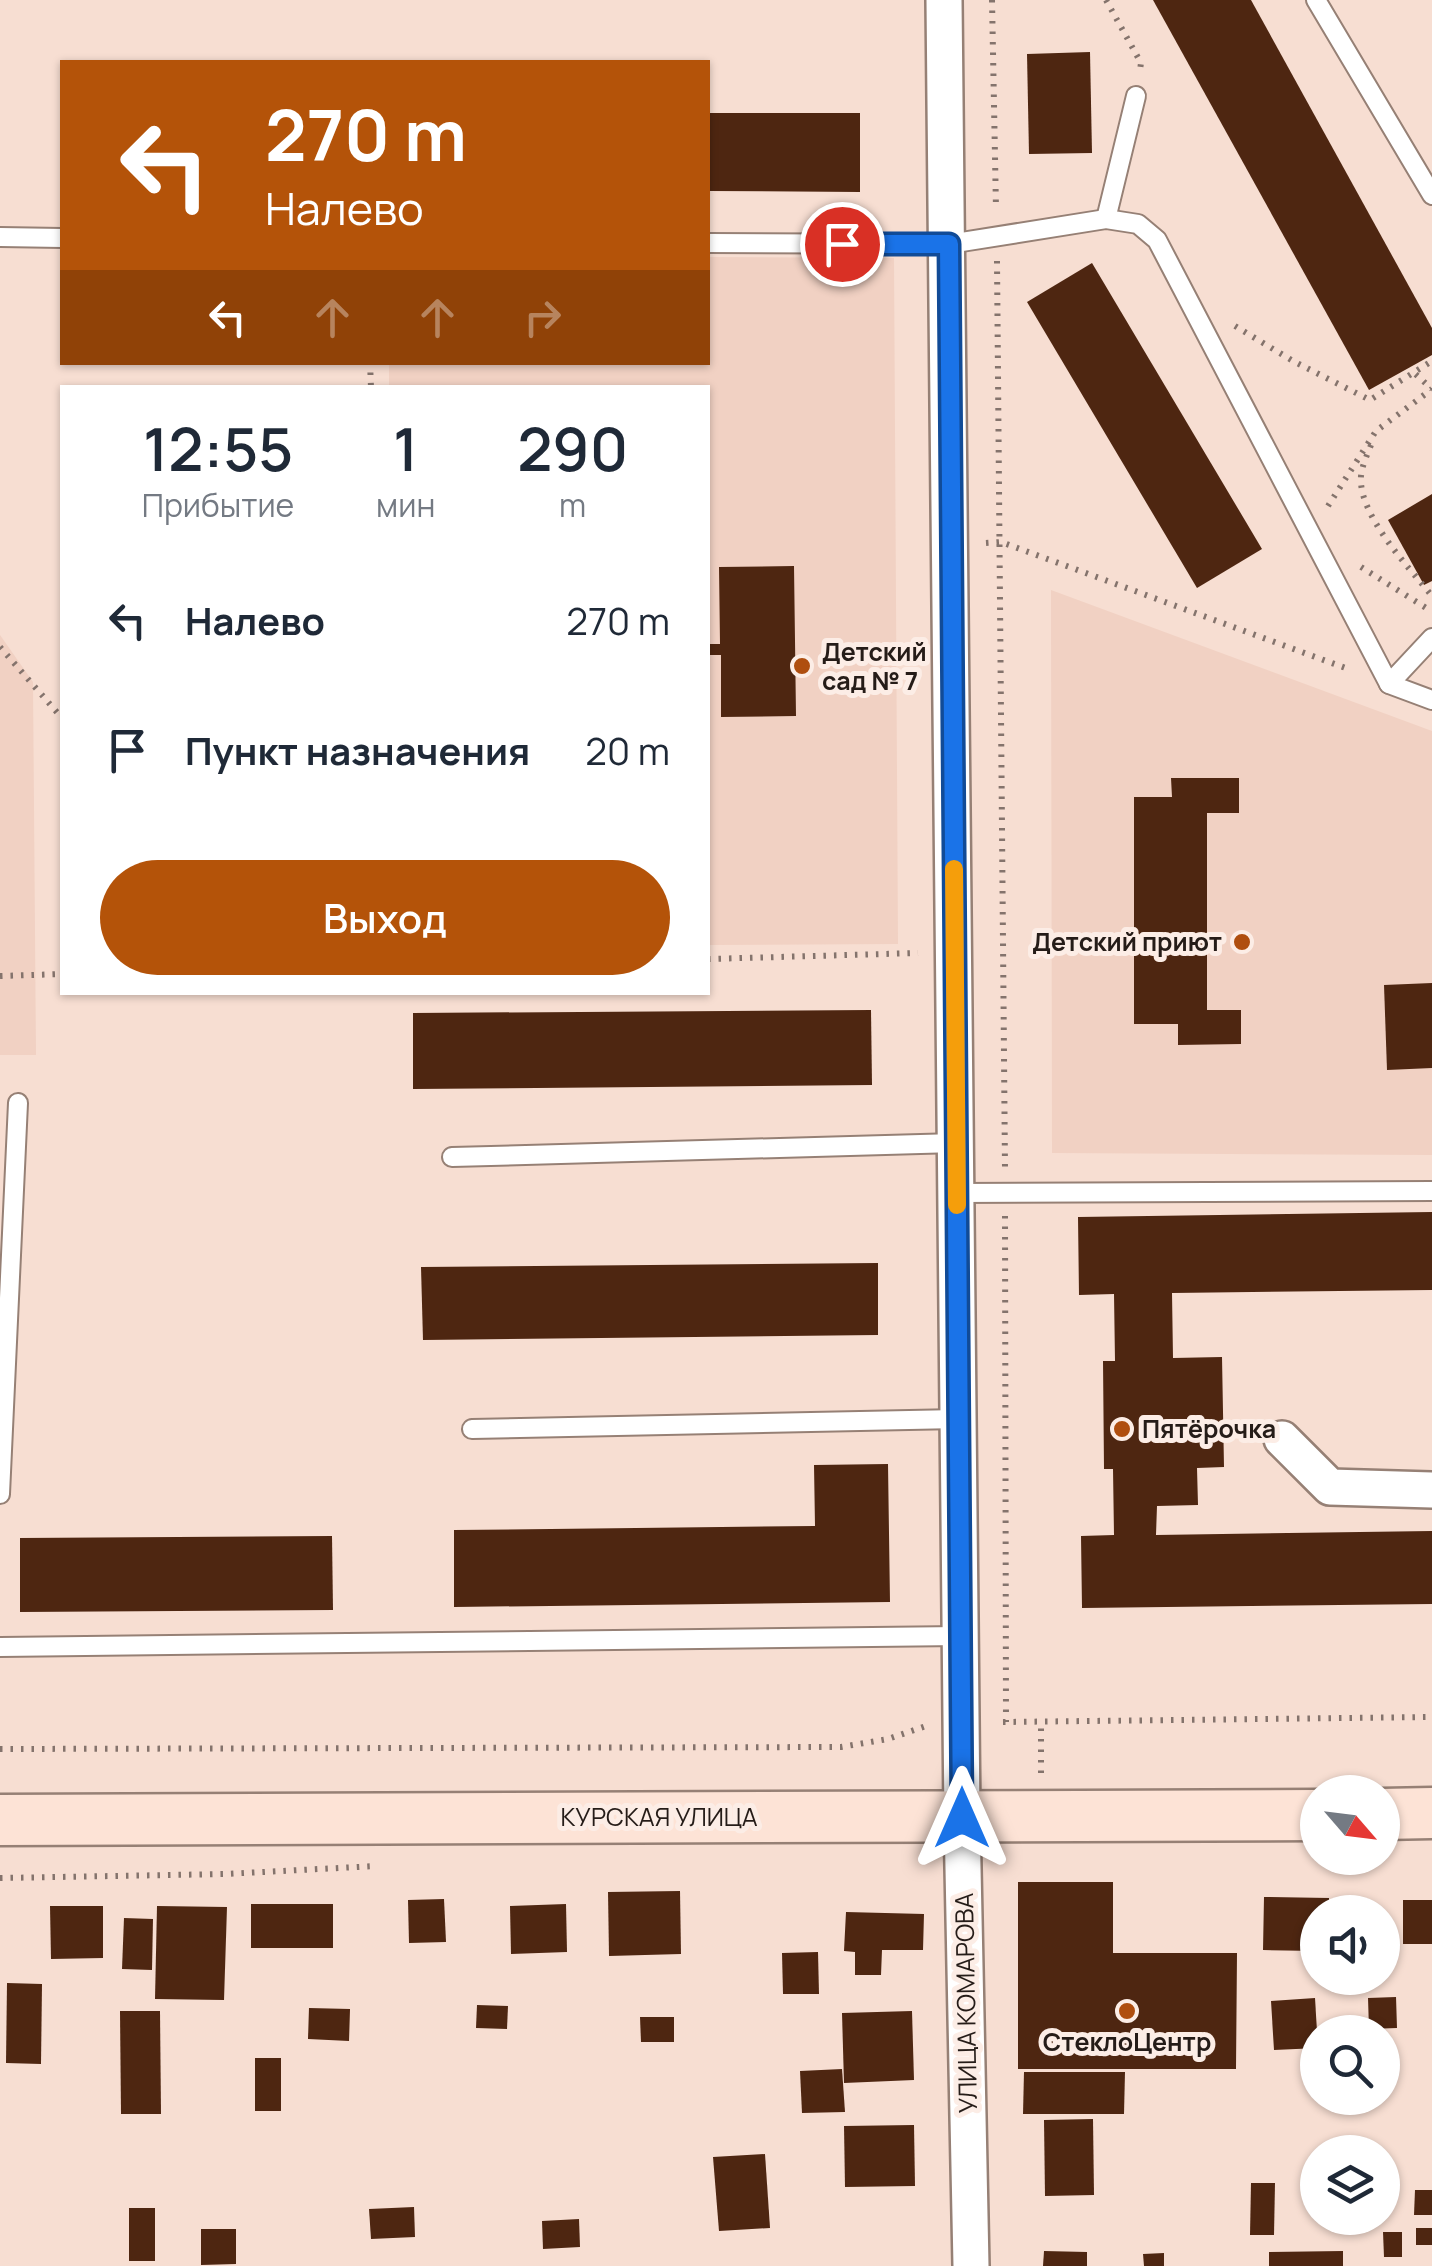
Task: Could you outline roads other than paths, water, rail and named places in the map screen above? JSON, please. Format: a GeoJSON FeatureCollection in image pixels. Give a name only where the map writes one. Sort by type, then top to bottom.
{"type":"FeatureCollection","features":[{"type":"Feature","properties":{"kind":"main road","name":"КУРСКАЯ УЛИЦА"},"geometry":{"type":"LineString","coordinates":[[0,1820],[1300,1814]]}},
{"type":"Feature","properties":{"kind":"main road"},"geometry":{"type":"LineString","coordinates":[[1400,1814],[1432,1814]]}},
{"type":"Feature","properties":{"kind":"street","name":"УЛИЦА КОМАРОВА"},"geometry":{"type":"LineString","coordinates":[[944,0],[962,1818],[972,2266]]}},
{"type":"Feature","properties":{"kind":"street"},"geometry":{"type":"LineString","coordinates":[[1282,1440],[1330,1487],[1432,1490]]}},
{"type":"Feature","properties":{"kind":"lane"},"geometry":{"type":"LineString","coordinates":[[1316,0],[1432,195]]}},
{"type":"Feature","properties":{"kind":"lane"},"geometry":{"type":"LineString","coordinates":[[1106,218],[1136,96]]}},
{"type":"Feature","properties":{"kind":"lane"},"geometry":{"type":"LineString","coordinates":[[710,242],[949,244],[1106,218],[1138,224],[1157,240],[1389,684],[1432,700]]}},
{"type":"Feature","properties":{"kind":"lane"},"geometry":{"type":"LineString","coordinates":[[0,237],[60,238]]}},
{"type":"Feature","properties":{"kind":"lane"},"geometry":{"type":"LineString","coordinates":[[1389,684],[1432,638]]}},
{"type":"Feature","properties":{"kind":"lane"},"geometry":{"type":"LineString","coordinates":[[0,1494],[18,1102]]}},
{"type":"Feature","properties":{"kind":"lane"},"geometry":{"type":"LineString","coordinates":[[452,1157],[956,1143]]}},
{"type":"Feature","properties":{"kind":"lane"},"geometry":{"type":"LineString","coordinates":[[956,1193],[1432,1191]]}},
{"type":"Feature","properties":{"kind":"lane"},"geometry":{"type":"LineString","coordinates":[[472,1429],[958,1419]]}},
{"type":"Feature","properties":{"kind":"lane"},"geometry":{"type":"LineString","coordinates":[[0,1647],[960,1636]]}},
{"type":"Feature","properties":{"kind":"place","name":"Детский сад № 7"},"geometry":{"type":"Point","coordinates":[802,666]}},
{"type":"Feature","properties":{"kind":"place","name":"Детский приют"},"geometry":{"type":"Point","coordinates":[1242,942]}},
{"type":"Feature","properties":{"kind":"place","name":"Пятёрочка"},"geometry":{"type":"Point","coordinates":[1122,1429]}},
{"type":"Feature","properties":{"kind":"place","name":"СтеклоЦентр"},"geometry":{"type":"Point","coordinates":[1127,2011]}}]}
